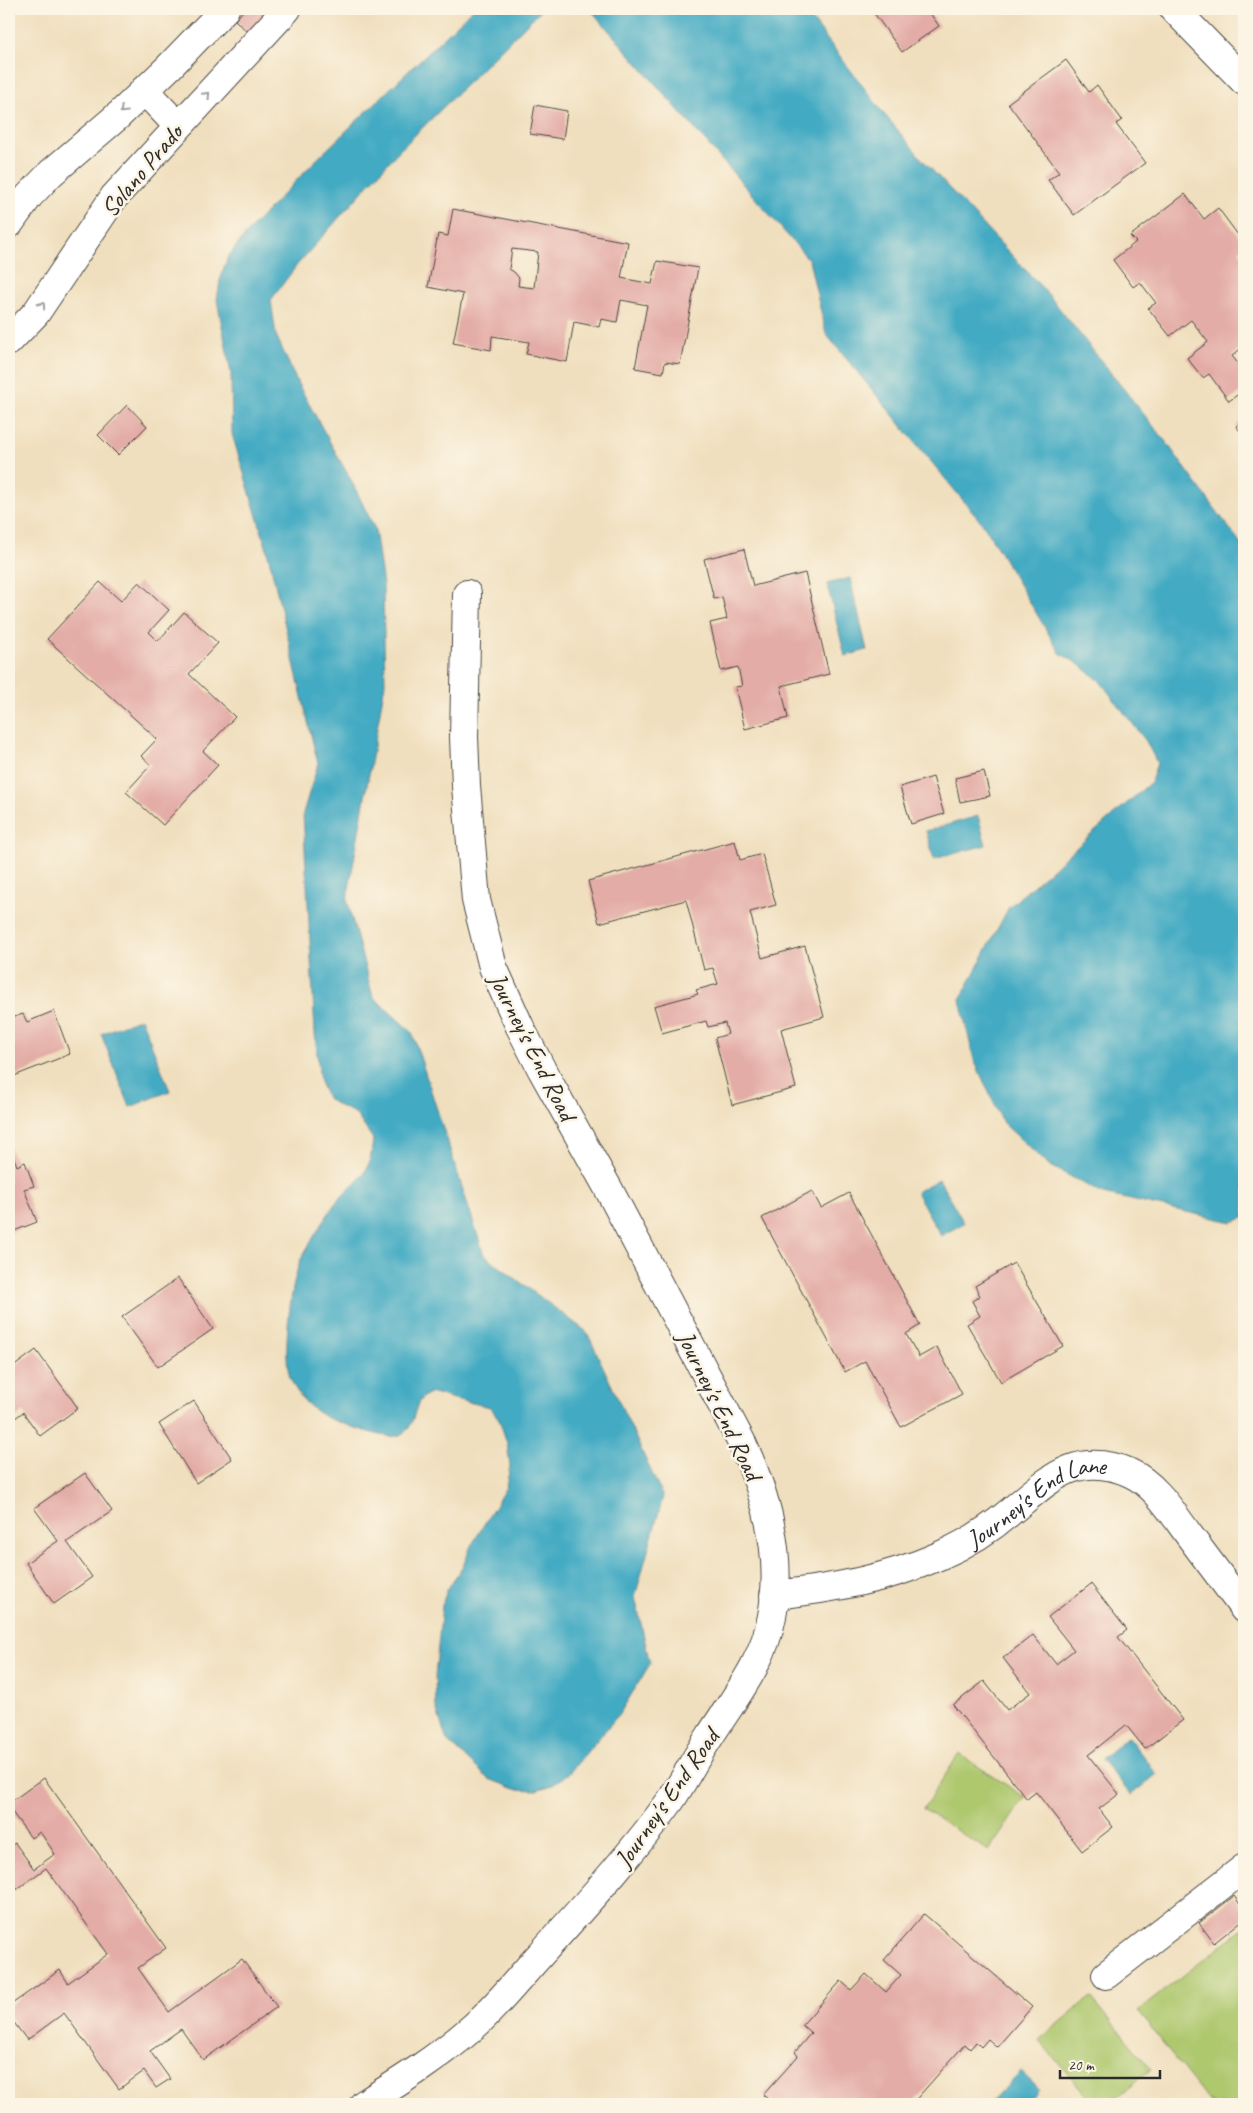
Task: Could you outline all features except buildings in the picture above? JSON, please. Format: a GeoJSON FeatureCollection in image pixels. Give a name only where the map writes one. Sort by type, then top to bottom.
{"type":"FeatureCollection","features":[{"type":"Feature","properties":{"kind":"street","name":"Solano Prado"},"geometry":{"type":"LineString","coordinates":[[9,224],[29,196],[51,173],[119,115],[225,9]]}},
{"type":"Feature","properties":{"kind":"street","name":"Solano Prado"},"geometry":{"type":"LineString","coordinates":[[9,341],[36,313],[71,264],[114,197],[287,9]]}},
{"type":"Feature","properties":{"kind":"street"},"geometry":{"type":"LineString","coordinates":[[1174,9],[1244,82]]}},
{"type":"Feature","properties":{"kind":"street"},"geometry":{"type":"LineString","coordinates":[[144,90],[178,126]]}},
{"type":"Feature","properties":{"kind":"street","name":"Journey's End Road"},"geometry":{"type":"LineString","coordinates":[[364,2104],[414,2072],[472,2028],[573,1919],[648,1830],[672,1798],[751,1675],[772,1617],[774,1595],[774,1554],[770,1523],[755,1470],[608,1188],[520,1027],[493,967],[476,900],[466,786],[464,738],[467,594]]}},
{"type":"Feature","properties":{"kind":"street","name":"Journey's End Lane"},"geometry":{"type":"LineString","coordinates":[[774,1595],[812,1591],[882,1577],[940,1556],[986,1530],[1051,1478],[1077,1467],[1090,1465],[1112,1467],[1131,1473],[1145,1483],[1162,1499],[1244,1609]]}},
{"type":"Feature","properties":{"kind":"street"},"geometry":{"type":"LineString","coordinates":[[1106,1975],[1244,1868]]}},
{"type":"Feature","properties":{"kind":"green space"},"geometry":{"type":"Polygon","coordinates":[[[959,1754],[1025,1797],[989,1851],[923,1809],[959,1754]]]}},
{"type":"Feature","properties":{"kind":"green space"},"geometry":{"type":"Polygon","coordinates":[[[1244,1928],[1244,2104],[1211,2104],[1138,2011],[1244,1928]]]}},
{"type":"Feature","properties":{"kind":"green space"},"geometry":{"type":"Polygon","coordinates":[[[1091,1997],[1151,2069],[1109,2104],[1093,2104],[1039,2040],[1091,1997]]]}},
{"type":"Feature","properties":{"kind":"water"},"geometry":{"type":"Polygon","coordinates":[[[473,9],[542,9],[395,155],[297,265],[271,300],[276,335],[298,384],[352,482],[375,529],[383,585],[385,683],[347,900],[373,997],[412,1032],[484,1255],[587,1332],[663,1497],[635,1597],[650,1664],[620,1713],[571,1771],[553,1785],[536,1790],[515,1789],[489,1779],[447,1741],[436,1708],[435,1677],[442,1605],[447,1590],[464,1564],[470,1548],[506,1487],[510,1466],[507,1443],[499,1419],[490,1407],[434,1393],[424,1396],[419,1402],[411,1424],[403,1433],[397,1436],[376,1434],[330,1419],[316,1411],[299,1394],[288,1370],[287,1337],[291,1300],[298,1267],[306,1250],[334,1205],[367,1168],[373,1139],[355,1113],[327,1098],[320,1082],[315,1033],[303,813],[318,764],[266,546],[232,434],[231,373],[217,300],[221,275],[228,257],[251,228],[315,161],[473,9]]]}},
{"type":"Feature","properties":{"kind":"water"},"geometry":{"type":"Polygon","coordinates":[[[590,9],[804,9],[884,114],[921,158],[1047,293],[1166,442],[1244,548],[1244,1218],[1232,1222],[1103,1194],[1049,1165],[1003,1123],[974,1060],[960,1000],[1009,907],[1151,782],[1157,763],[1146,741],[1099,680],[1060,653],[985,527],[826,334],[809,260],[590,9]]]}},
{"type":"Feature","properties":{"kind":"water"},"geometry":{"type":"Polygon","coordinates":[[[850,578],[867,650],[845,656],[827,584],[850,578]]]}},
{"type":"Feature","properties":{"kind":"water"},"geometry":{"type":"Polygon","coordinates":[[[978,816],[986,845],[934,859],[926,831],[978,816]]]}},
{"type":"Feature","properties":{"kind":"water"},"geometry":{"type":"Polygon","coordinates":[[[141,1018],[170,1091],[130,1107],[101,1034],[141,1018]]]}},
{"type":"Feature","properties":{"kind":"water"},"geometry":{"type":"Polygon","coordinates":[[[939,1179],[964,1223],[941,1236],[916,1192],[939,1179]]]}},
{"type":"Feature","properties":{"kind":"water"},"geometry":{"type":"Polygon","coordinates":[[[1128,1737],[1157,1774],[1131,1795],[1101,1759],[1128,1737]]]}},
{"type":"Feature","properties":{"kind":"water"},"geometry":{"type":"Polygon","coordinates":[[[1021,2072],[1039,2089],[1025,2104],[989,2104],[1021,2072]]]}}]}
